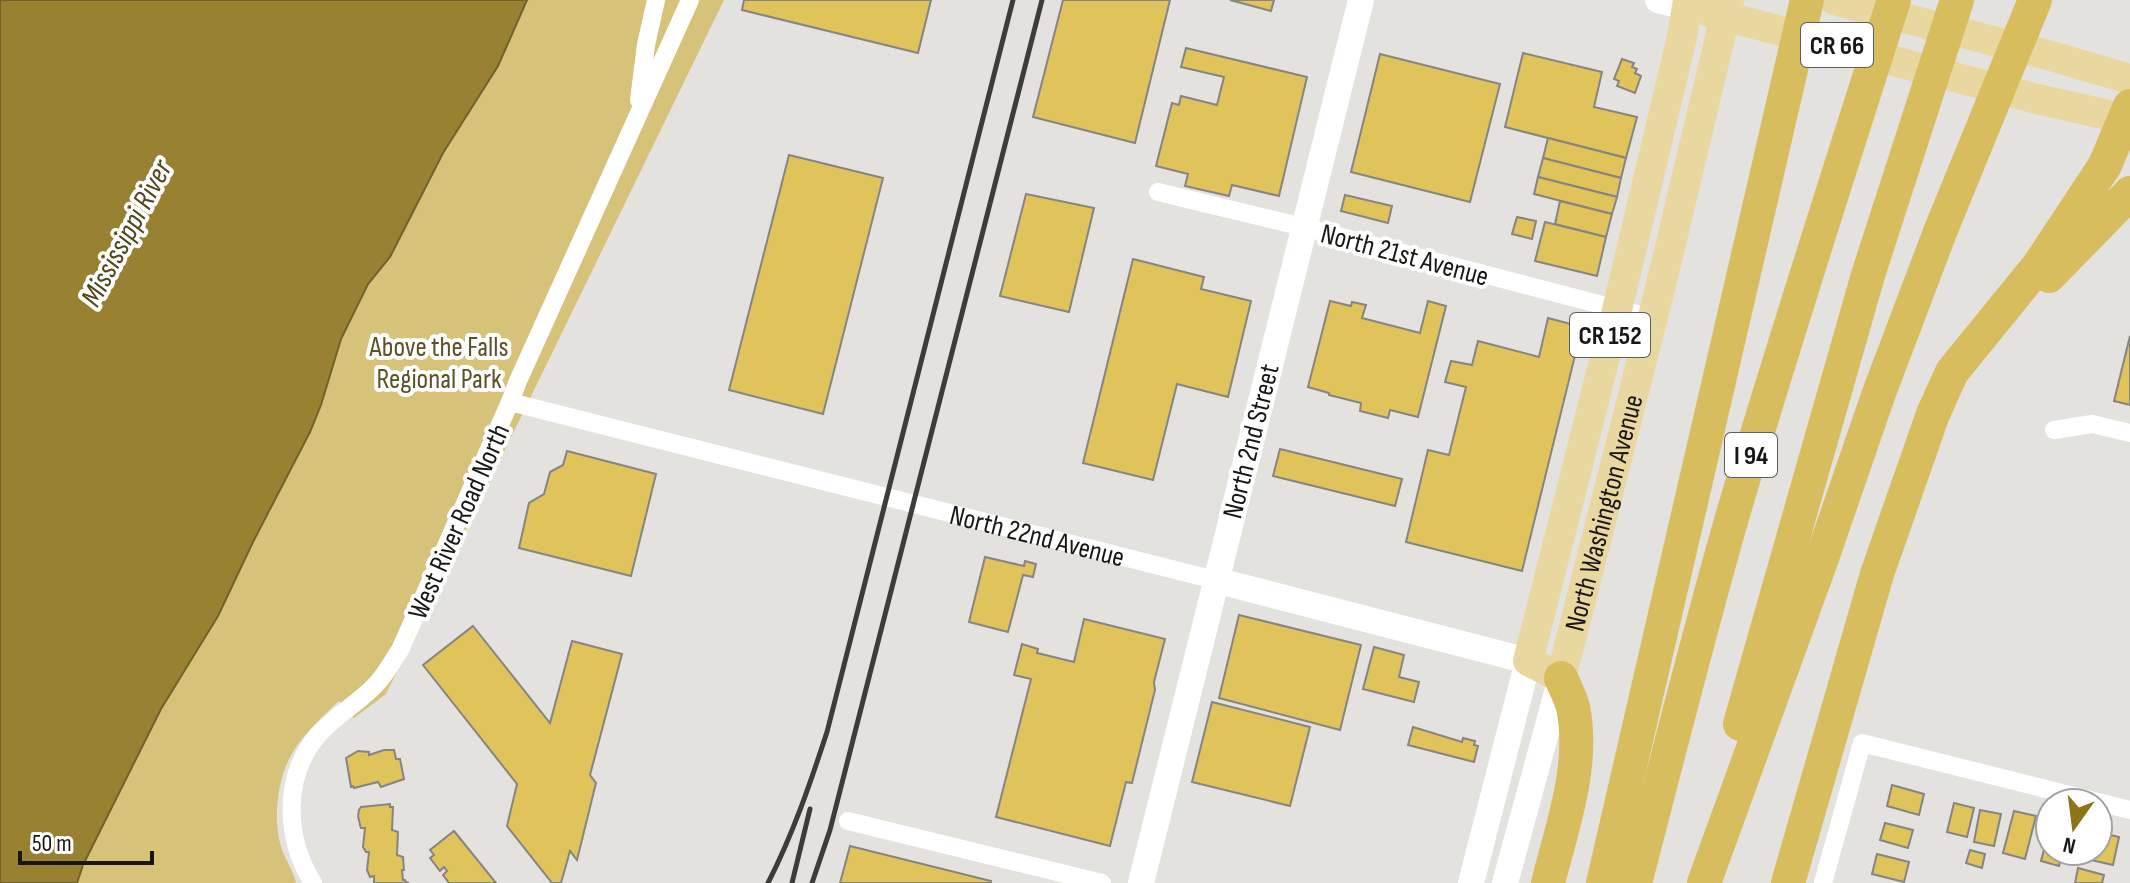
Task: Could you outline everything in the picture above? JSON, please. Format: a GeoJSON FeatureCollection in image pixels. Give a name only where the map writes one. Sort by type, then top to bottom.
{"type":"FeatureCollection","features":[{"type":"Feature","properties":{"kind":"highway"},"geometry":{"type":"LineString","coordinates":[[1603,883],[1807,0]]}},
{"type":"Feature","properties":{"kind":"highway","name":"I 94"},"geometry":{"type":"LineString","coordinates":[[1635,883],[1734,513],[1894,0]]}},
{"type":"Feature","properties":{"kind":"highway","name":"I 94"},"geometry":{"type":"LineString","coordinates":[[1698,883],[1765,634],[1868,275],[1957,0]]}},
{"type":"Feature","properties":{"kind":"highway"},"geometry":{"type":"LineString","coordinates":[[1704,883],[1884,378],[2035,0]]}},
{"type":"Feature","properties":{"kind":"highway"},"geometry":{"type":"LineString","coordinates":[[1788,883],[1877,574],[1933,414],[1952,372],[2039,265],[2105,165],[2129,115]]}},
{"type":"Feature","properties":{"kind":"highway"},"geometry":{"type":"LineString","coordinates":[[1933,414],[1989,342],[2130,193]]}},
{"type":"Feature","properties":{"kind":"highway"},"geometry":{"type":"LineString","coordinates":[[1548,883],[1572,782],[1577,740],[1572,703],[1561,678]]}},
{"type":"Feature","properties":{"kind":"main road"},"geometry":{"type":"LineString","coordinates":[[1834,0],[2130,79]]}},
{"type":"Feature","properties":{"kind":"main road","name":"CR 66"},"geometry":{"type":"LineString","coordinates":[[1707,7],[1759,24],[2037,99],[2129,115]]}},
{"type":"Feature","properties":{"kind":"main road","name":"North Washington Avenue"},"geometry":{"type":"LineString","coordinates":[[1528,661],[1682,37],[1707,7]]}},
{"type":"Feature","properties":{"kind":"main road","name":"North Washington Avenue"},"geometry":{"type":"LineString","coordinates":[[1561,678],[1652,318],[1707,7]]}},
{"type":"Feature","properties":{"kind":"main road","name":"North 22nd Avenue"},"geometry":{"type":"LineString","coordinates":[[1528,661],[1561,678]]}},
{"type":"Feature","properties":{"kind":"street","name":"West River Road North"},"geometry":{"type":"LineString","coordinates":[[636,122],[646,45],[656,0]]}},
{"type":"Feature","properties":{"kind":"street","name":"West River Road North"},"geometry":{"type":"LineString","coordinates":[[313,883],[297,850],[291,824],[292,794],[300,766],[320,734],[380,681],[400,650],[690,0]]}},
{"type":"Feature","properties":{"kind":"street","name":"North 2nd Street"},"geometry":{"type":"LineString","coordinates":[[1141,883],[1361,0]]}},
{"type":"Feature","properties":{"kind":"street","name":"CR 66"},"geometry":{"type":"LineString","coordinates":[[1658,0],[1707,7]]}},
{"type":"Feature","properties":{"kind":"street","name":"North 21st Avenue"},"geometry":{"type":"LineString","coordinates":[[1158,192],[1652,318]]}},
{"type":"Feature","properties":{"kind":"street","name":"North 22nd Avenue"},"geometry":{"type":"LineString","coordinates":[[510,402],[1528,661]]}},
{"type":"Feature","properties":{"kind":"street"},"geometry":{"type":"LineString","coordinates":[[2054,430],[2092,424],[2130,433]]}},
{"type":"Feature","properties":{"kind":"street","name":"North Washington Avenue"},"geometry":{"type":"LineString","coordinates":[[1471,883],[1528,661]]}},
{"type":"Feature","properties":{"kind":"street","name":"North Washington Avenue"},"geometry":{"type":"LineString","coordinates":[[1505,883],[1561,678]]}},
{"type":"Feature","properties":{"kind":"street"},"geometry":{"type":"LineString","coordinates":[[1823,883],[1862,743],[2130,810]]}},
{"type":"Feature","properties":{"kind":"street"},"geometry":{"type":"LineString","coordinates":[[848,821],[1102,883]]}},
{"type":"Feature","properties":{"kind":"green space","name":"Above the Falls Regional Park"},"geometry":{"type":"Polygon","coordinates":[[[527,0],[724,0],[386,694],[354,718],[339,701],[308,731],[288,761],[280,784],[277,821],[281,848],[296,883],[77,883],[83,865],[161,709],[218,616],[310,432],[322,405],[341,339],[368,284],[390,257],[443,153],[498,66],[527,0]]]}},
{"type":"Feature","properties":{"kind":"water","name":"Mississippi River"},"geometry":{"type":"Polygon","coordinates":[[[0,0],[527,0],[498,66],[443,153],[390,257],[368,284],[341,339],[310,432],[218,616],[161,709],[83,865],[77,883],[0,883],[0,0]]]}},
{"type":"Feature","properties":{"kind":"building"},"geometry":{"type":"Polygon","coordinates":[[[744,0],[931,0],[918,53],[742,10],[744,0]]]}},
{"type":"Feature","properties":{"kind":"building"},"geometry":{"type":"Polygon","coordinates":[[[1063,0],[1170,0],[1135,143],[1033,117],[1063,0]]]}},
{"type":"Feature","properties":{"kind":"building"},"geometry":{"type":"Polygon","coordinates":[[[1230,0],[1274,0],[1271,11],[1230,0]]]}},
{"type":"Feature","properties":{"kind":"building"},"geometry":{"type":"Polygon","coordinates":[[[1186,48],[1307,77],[1279,196],[1232,185],[1229,196],[1185,186],[1188,174],[1156,166],[1172,103],[1179,105],[1181,96],[1217,105],[1224,77],[1181,67],[1186,48]]]}},
{"type":"Feature","properties":{"kind":"building"},"geometry":{"type":"Polygon","coordinates":[[[1523,53],[1602,72],[1594,107],[1637,117],[1626,158],[1505,127],[1523,53]]]}},
{"type":"Feature","properties":{"kind":"building"},"geometry":{"type":"Polygon","coordinates":[[[1380,54],[1500,84],[1470,202],[1351,172],[1380,54]]]}},
{"type":"Feature","properties":{"kind":"building"},"geometry":{"type":"Polygon","coordinates":[[[1622,59],[1634,63],[1635,73],[1641,76],[1635,93],[1617,86],[1619,81],[1614,79],[1622,59]]]}},
{"type":"Feature","properties":{"kind":"building"},"geometry":{"type":"Polygon","coordinates":[[[1548,138],[1626,158],[1621,178],[1543,158],[1548,138]]]}},
{"type":"Feature","properties":{"kind":"building"},"geometry":{"type":"Polygon","coordinates":[[[789,155],[883,178],[823,414],[729,390],[789,155]]]}},
{"type":"Feature","properties":{"kind":"building"},"geometry":{"type":"Polygon","coordinates":[[[1543,158],[1621,178],[1617,197],[1538,177],[1543,158]]]}},
{"type":"Feature","properties":{"kind":"building"},"geometry":{"type":"Polygon","coordinates":[[[1538,177],[1617,197],[1612,214],[1534,194],[1538,177]]]}},
{"type":"Feature","properties":{"kind":"building"},"geometry":{"type":"Polygon","coordinates":[[[1026,194],[1094,208],[1069,312],[1000,296],[1026,194]]]}},
{"type":"Feature","properties":{"kind":"building"},"geometry":{"type":"Polygon","coordinates":[[[1345,195],[1392,206],[1388,223],[1341,211],[1345,195]]]}},
{"type":"Feature","properties":{"kind":"building"},"geometry":{"type":"Polygon","coordinates":[[[1560,201],[1612,214],[1606,237],[1555,224],[1560,201]]]}},
{"type":"Feature","properties":{"kind":"building"},"geometry":{"type":"Polygon","coordinates":[[[1517,217],[1536,221],[1532,239],[1512,234],[1517,217]]]}},
{"type":"Feature","properties":{"kind":"building"},"geometry":{"type":"Polygon","coordinates":[[[1545,222],[1606,237],[1597,276],[1535,261],[1545,222]]]}},
{"type":"Feature","properties":{"kind":"building"},"geometry":{"type":"Polygon","coordinates":[[[1133,259],[1204,277],[1201,289],[1251,301],[1228,397],[1177,384],[1153,480],[1083,463],[1133,259]]]}},
{"type":"Feature","properties":{"kind":"building"},"geometry":{"type":"Polygon","coordinates":[[[1330,301],[1351,306],[1352,302],[1366,305],[1362,318],[1420,333],[1428,301],[1446,306],[1418,417],[1390,410],[1388,418],[1360,411],[1361,403],[1308,387],[1330,301]]]}},
{"type":"Feature","properties":{"kind":"building"},"geometry":{"type":"Polygon","coordinates":[[[1548,318],[1582,327],[1522,571],[1406,542],[1428,450],[1449,455],[1466,387],[1445,382],[1451,361],[1472,365],[1478,341],[1539,357],[1548,318]]]}},
{"type":"Feature","properties":{"kind":"building"},"geometry":{"type":"Polygon","coordinates":[[[2130,336],[2130,405],[2114,401],[2130,336]]]}},
{"type":"Feature","properties":{"kind":"building"},"geometry":{"type":"Polygon","coordinates":[[[1280,449],[1402,479],[1395,506],[1273,476],[1280,449]]]}},
{"type":"Feature","properties":{"kind":"building"},"geometry":{"type":"Polygon","coordinates":[[[567,451],[656,474],[631,576],[519,548],[529,503],[544,494],[550,472],[563,465],[567,451]]]}},
{"type":"Feature","properties":{"kind":"building"},"geometry":{"type":"Polygon","coordinates":[[[985,557],[1024,566],[1025,561],[1036,564],[1033,577],[1023,575],[1008,632],[969,622],[985,557]]]}},
{"type":"Feature","properties":{"kind":"building"},"geometry":{"type":"Polygon","coordinates":[[[1239,615],[1361,645],[1340,730],[1219,698],[1239,615]]]}},
{"type":"Feature","properties":{"kind":"building"},"geometry":{"type":"Polygon","coordinates":[[[1084,619],[1165,639],[1132,783],[1126,782],[1110,846],[996,817],[1031,679],[1014,675],[1022,644],[1038,649],[1037,653],[1074,662],[1084,619]]]}},
{"type":"Feature","properties":{"kind":"building"},"geometry":{"type":"Polygon","coordinates":[[[473,626],[550,723],[572,641],[622,654],[590,775],[596,783],[577,860],[570,851],[561,883],[552,883],[507,826],[517,784],[423,665],[473,626]]]}},
{"type":"Feature","properties":{"kind":"building"},"geometry":{"type":"Polygon","coordinates":[[[1374,647],[1404,655],[1399,677],[1419,682],[1414,702],[1363,689],[1374,647]]]}},
{"type":"Feature","properties":{"kind":"building"},"geometry":{"type":"Polygon","coordinates":[[[1212,702],[1310,727],[1290,806],[1192,782],[1212,702]]]}},
{"type":"Feature","properties":{"kind":"building"},"geometry":{"type":"Polygon","coordinates":[[[1413,727],[1462,742],[1463,738],[1475,741],[1474,745],[1478,746],[1474,762],[1408,745],[1413,727]]]}},
{"type":"Feature","properties":{"kind":"building"},"geometry":{"type":"Polygon","coordinates":[[[394,750],[396,759],[400,759],[404,779],[381,787],[378,782],[351,787],[346,758],[358,751],[369,752],[369,755],[394,750]]]}},
{"type":"Feature","properties":{"kind":"building"},"geometry":{"type":"Polygon","coordinates":[[[1892,785],[1924,794],[1919,815],[1887,806],[1892,785]]]}},
{"type":"Feature","properties":{"kind":"building"},"geometry":{"type":"Polygon","coordinates":[[[1954,803],[1974,808],[1967,837],[1947,832],[1954,803]]]}},
{"type":"Feature","properties":{"kind":"building"},"geometry":{"type":"Polygon","coordinates":[[[390,804],[393,807],[392,830],[398,832],[397,855],[403,857],[403,880],[409,883],[374,883],[374,876],[370,877],[367,870],[369,852],[363,847],[365,828],[360,825],[359,810],[361,807],[390,804]]]}},
{"type":"Feature","properties":{"kind":"building"},"geometry":{"type":"Polygon","coordinates":[[[1980,810],[2001,814],[1994,846],[1974,842],[1980,810]]]}},
{"type":"Feature","properties":{"kind":"building"},"geometry":{"type":"Polygon","coordinates":[[[2014,811],[2034,816],[2025,859],[2003,853],[2014,811]]]}},
{"type":"Feature","properties":{"kind":"building"},"geometry":{"type":"Polygon","coordinates":[[[1885,823],[1913,830],[1908,848],[1880,840],[1885,823]]]}},
{"type":"Feature","properties":{"kind":"building"},"geometry":{"type":"Polygon","coordinates":[[[454,831],[496,883],[449,883],[443,875],[447,871],[444,867],[440,871],[430,858],[434,855],[430,850],[454,831]]]}},
{"type":"Feature","properties":{"kind":"building"},"geometry":{"type":"Polygon","coordinates":[[[2114,836],[2119,837],[2114,860],[2114,836]]]}},
{"type":"Feature","properties":{"kind":"building"},"geometry":{"type":"Polygon","coordinates":[[[850,846],[991,881],[991,883],[840,883],[850,846]]]}},
{"type":"Feature","properties":{"kind":"building"},"geometry":{"type":"Polygon","coordinates":[[[1970,850],[1985,854],[1982,868],[1966,863],[1970,850]]]}},
{"type":"Feature","properties":{"kind":"building"},"geometry":{"type":"Polygon","coordinates":[[[1877,854],[1909,862],[1904,882],[1872,874],[1877,854]]]}},
{"type":"Feature","properties":{"kind":"building"},"geometry":{"type":"Polygon","coordinates":[[[2078,868],[2104,875],[2102,883],[2075,883],[2078,868]]]}},
{"type":"Feature","properties":{"kind":"railway"},"geometry":{"type":"LineString","coordinates":[[768,883],[793,827],[827,732],[1013,0]]}},
{"type":"Feature","properties":{"kind":"railway"},"geometry":{"type":"LineString","coordinates":[[812,883],[830,830],[1042,0]]}},
{"type":"Feature","properties":{"kind":"railway"},"geometry":{"type":"LineString","coordinates":[[792,883],[810,809]]}}]}
